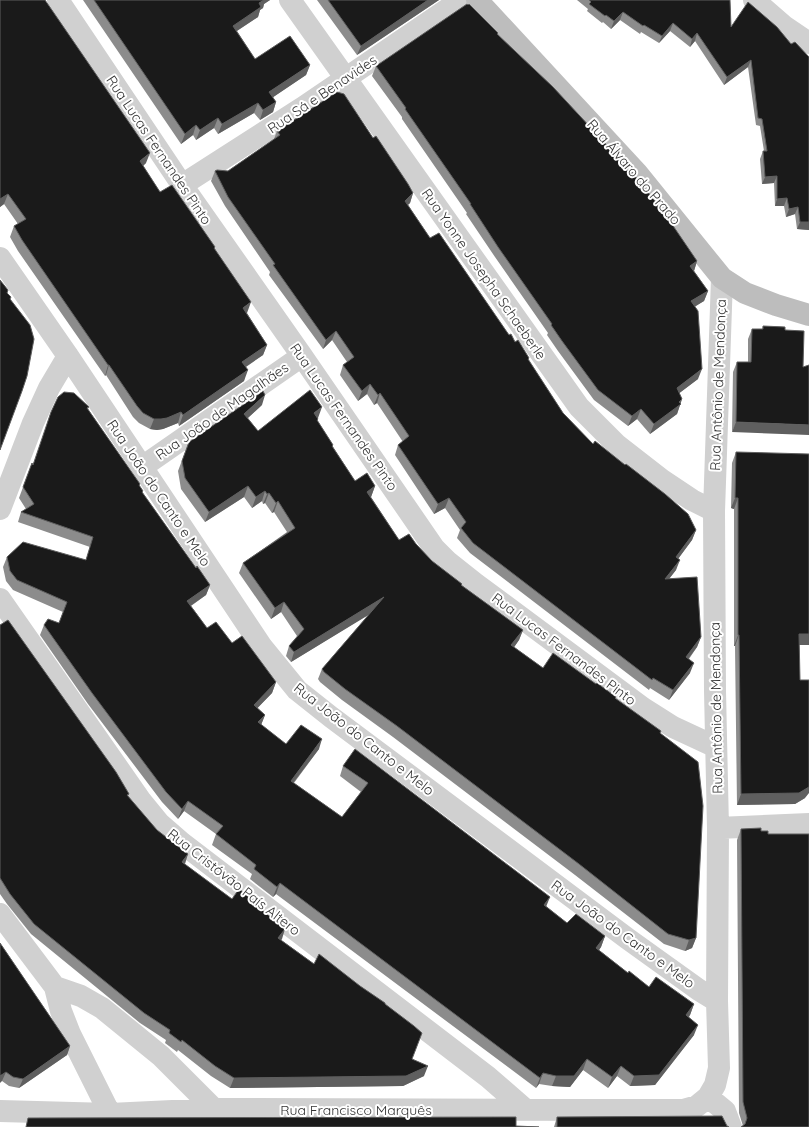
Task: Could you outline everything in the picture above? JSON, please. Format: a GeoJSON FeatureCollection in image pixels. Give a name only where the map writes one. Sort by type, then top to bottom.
{"type":"FeatureCollection","features":[{"type":"Feature","properties":{"kind":"street","name":"Rua Lucas Fernandes Pinto"},"geometry":{"type":"LineString","coordinates":[[58,0],[182,185],[434,548],[447,561],[476,584],[643,708],[673,727],[716,747]]}},
{"type":"Feature","properties":{"kind":"street","name":"Rua Yonne Josepha Schaeberle"},"geometry":{"type":"LineString","coordinates":[[290,0],[579,407],[617,445],[662,480],[692,500],[714,510]]}},
{"type":"Feature","properties":{"kind":"street","name":"Rua Sá e Benavides"},"geometry":{"type":"LineString","coordinates":[[182,185],[302,108],[461,0]]}},
{"type":"Feature","properties":{"kind":"street","name":"Rua Álvaro do Prado"},"geometry":{"type":"LineString","coordinates":[[477,0],[638,173],[722,278],[746,293],[776,305],[809,315]]}},
{"type":"Feature","properties":{"kind":"street"},"geometry":{"type":"LineString","coordinates":[[754,0],[784,26],[809,43]]}},
{"type":"Feature","properties":{"kind":"street","name":"Rua João do Canto e Melo"},"geometry":{"type":"LineString","coordinates":[[0,258],[68,356],[262,647],[297,690],[628,939],[699,990],[717,1001]]}},
{"type":"Feature","properties":{"kind":"street","name":"Rua Antônio de Mendonça"},"geometry":{"type":"LineString","coordinates":[[708,1097],[715,1085],[719,1068],[717,1001],[718,828],[714,510],[722,278]]}},
{"type":"Feature","properties":{"kind":"street"},"geometry":{"type":"LineString","coordinates":[[0,509],[33,424],[49,388],[68,356]]}},
{"type":"Feature","properties":{"kind":"street","name":"Rua João de Magalhães"},"geometry":{"type":"LineString","coordinates":[[142,467],[302,356]]}},
{"type":"Feature","properties":{"kind":"street","name":"Rua Cristóvão País Altero"},"geometry":{"type":"LineString","coordinates":[[0,599],[141,801],[159,823],[188,848],[488,1077],[526,1110]]}},
{"type":"Feature","properties":{"kind":"street"},"geometry":{"type":"LineString","coordinates":[[718,828],[809,824]]}},
{"type":"Feature","properties":{"kind":"street"},"geometry":{"type":"LineString","coordinates":[[0,914],[55,987],[61,1011],[70,1034],[110,1114]]}},
{"type":"Feature","properties":{"kind":"street"},"geometry":{"type":"LineString","coordinates":[[55,987],[81,996],[102,1008],[161,1056],[214,1109]]}},
{"type":"Feature","properties":{"kind":"street"},"geometry":{"type":"LineString","coordinates":[[708,1097],[725,1111],[731,1127]]}},
{"type":"Feature","properties":{"kind":"street","name":"Rua Francisco Marquês"},"geometry":{"type":"LineString","coordinates":[[5,1116],[110,1114],[214,1109],[683,1110],[696,1106],[708,1097]]}},
{"type":"Feature","properties":{"kind":"building"},"geometry":{"type":"Polygon","coordinates":[[[0,0],[45,0],[150,153],[140,161],[160,192],[172,185],[251,302],[243,308],[267,345],[242,362],[248,370],[183,415],[181,412],[167,418],[154,419],[143,413],[137,406],[22,240],[14,226],[26,219],[8,194],[0,199],[0,0]]]}},
{"type":"Feature","properties":{"kind":"building"},"geometry":{"type":"Polygon","coordinates":[[[94,0],[264,0],[259,3],[261,7],[233,26],[255,59],[290,36],[310,65],[269,92],[276,102],[263,110],[258,103],[222,124],[218,118],[200,130],[196,125],[185,134],[94,0]]]}},
{"type":"Feature","properties":{"kind":"building"},"geometry":{"type":"Polygon","coordinates":[[[328,0],[428,0],[361,46],[328,0]]]}},
{"type":"Feature","properties":{"kind":"building"},"geometry":{"type":"Polygon","coordinates":[[[589,0],[730,0],[731,27],[748,2],[777,27],[791,44],[795,42],[809,57],[809,222],[800,222],[798,207],[789,209],[787,198],[777,199],[777,176],[765,177],[763,151],[767,151],[762,119],[758,118],[751,60],[727,77],[697,33],[692,39],[673,23],[662,36],[644,25],[643,26],[623,12],[614,21],[589,4],[591,2],[589,0]]]}},
{"type":"Feature","properties":{"kind":"building"},"geometry":{"type":"Polygon","coordinates":[[[469,4],[498,33],[497,34],[553,87],[631,171],[663,211],[697,261],[690,266],[708,291],[691,301],[698,311],[702,369],[677,388],[682,399],[679,402],[681,404],[654,424],[641,409],[632,416],[598,390],[551,325],[552,324],[498,247],[471,204],[376,66],[469,4]]]}},
{"type":"Feature","properties":{"kind":"building"},"geometry":{"type":"Polygon","coordinates":[[[337,92],[344,94],[373,138],[376,136],[408,184],[413,193],[405,201],[430,238],[439,233],[509,335],[511,334],[515,342],[518,340],[529,358],[528,359],[563,413],[593,444],[595,441],[665,494],[688,514],[696,530],[676,557],[680,560],[665,579],[697,577],[701,637],[686,657],[694,663],[673,690],[653,678],[652,680],[473,543],[461,528],[466,522],[449,498],[438,504],[398,445],[409,436],[380,393],[378,395],[370,384],[362,391],[343,365],[354,357],[336,331],[326,340],[273,265],[275,264],[228,197],[215,171],[228,171],[280,135],[277,131],[337,92]]]}},
{"type":"Feature","properties":{"kind":"building"},"geometry":{"type":"Polygon","coordinates":[[[0,280],[8,290],[7,293],[11,297],[10,299],[30,325],[34,339],[27,376],[0,450],[0,280]]]}},
{"type":"Feature","properties":{"kind":"building"},"geometry":{"type":"Polygon","coordinates":[[[763,326],[785,327],[785,330],[804,331],[803,367],[809,365],[809,425],[736,422],[737,362],[751,362],[752,329],[763,329],[763,326]]]}},
{"type":"Feature","properties":{"kind":"building"},"geometry":{"type":"Polygon","coordinates":[[[310,390],[322,407],[314,413],[333,445],[332,446],[355,481],[367,473],[375,486],[367,492],[399,540],[409,534],[432,561],[462,584],[461,585],[523,630],[511,645],[543,668],[553,653],[616,697],[615,698],[661,731],[660,733],[698,762],[703,806],[696,938],[689,940],[668,934],[579,864],[324,672],[322,669],[384,597],[294,652],[289,646],[304,629],[284,602],[275,608],[243,563],[295,528],[278,501],[276,503],[269,493],[267,494],[265,491],[256,497],[248,486],[209,512],[185,478],[182,461],[189,442],[263,391],[265,395],[244,414],[258,431],[310,390]]]}},
{"type":"Feature","properties":{"kind":"building"},"geometry":{"type":"Polygon","coordinates":[[[64,392],[74,393],[89,407],[87,408],[140,484],[139,485],[143,491],[142,492],[196,568],[197,566],[210,585],[187,601],[207,628],[216,622],[232,643],[242,636],[276,682],[254,705],[265,715],[258,722],[286,744],[301,725],[322,739],[291,781],[342,817],[368,783],[343,766],[355,749],[550,897],[544,905],[567,923],[576,914],[605,936],[596,948],[628,973],[629,971],[649,987],[656,977],[694,1004],[686,1015],[698,1025],[659,1075],[634,1076],[621,1066],[612,1077],[587,1059],[574,1076],[556,1076],[543,1073],[540,1078],[280,883],[277,887],[254,869],[256,865],[216,834],[223,826],[188,801],[182,809],[166,792],[92,693],[44,625],[48,619],[59,623],[67,602],[17,580],[10,571],[7,557],[23,542],[86,560],[93,537],[21,512],[34,504],[23,487],[32,463],[33,465],[51,412],[58,397],[64,392]]]}},
{"type":"Feature","properties":{"kind":"building"},"geometry":{"type":"Polygon","coordinates":[[[736,452],[809,454],[809,634],[799,634],[800,680],[809,680],[809,787],[799,793],[741,794],[738,635],[738,498],[735,498],[736,452]]]}},
{"type":"Feature","properties":{"kind":"building"},"geometry":{"type":"Polygon","coordinates":[[[8,620],[116,772],[129,794],[127,795],[157,830],[188,854],[182,862],[232,899],[239,889],[262,907],[261,909],[285,929],[278,938],[314,964],[319,954],[414,1026],[422,1033],[412,1059],[428,1066],[406,1076],[234,1078],[215,1066],[182,1040],[181,1042],[169,1033],[170,1030],[144,1013],[34,924],[10,894],[0,878],[0,625],[8,620]]]}},
{"type":"Feature","properties":{"kind":"building"},"geometry":{"type":"Polygon","coordinates":[[[761,828],[761,831],[768,831],[768,834],[809,834],[809,1127],[741,1127],[745,1124],[747,1118],[743,1102],[741,829],[761,828]]]}},
{"type":"Feature","properties":{"kind":"building"},"geometry":{"type":"Polygon","coordinates":[[[0,943],[70,1046],[23,1079],[13,1077],[6,1072],[0,1076],[0,943]]]}},
{"type":"Feature","properties":{"kind":"building"},"geometry":{"type":"Polygon","coordinates":[[[722,1116],[729,1127],[557,1127],[557,1117],[722,1116]]]}},
{"type":"Feature","properties":{"kind":"building"},"geometry":{"type":"Polygon","coordinates":[[[516,1117],[516,1126],[539,1127],[26,1127],[28,1118],[516,1117]]]}}]}
